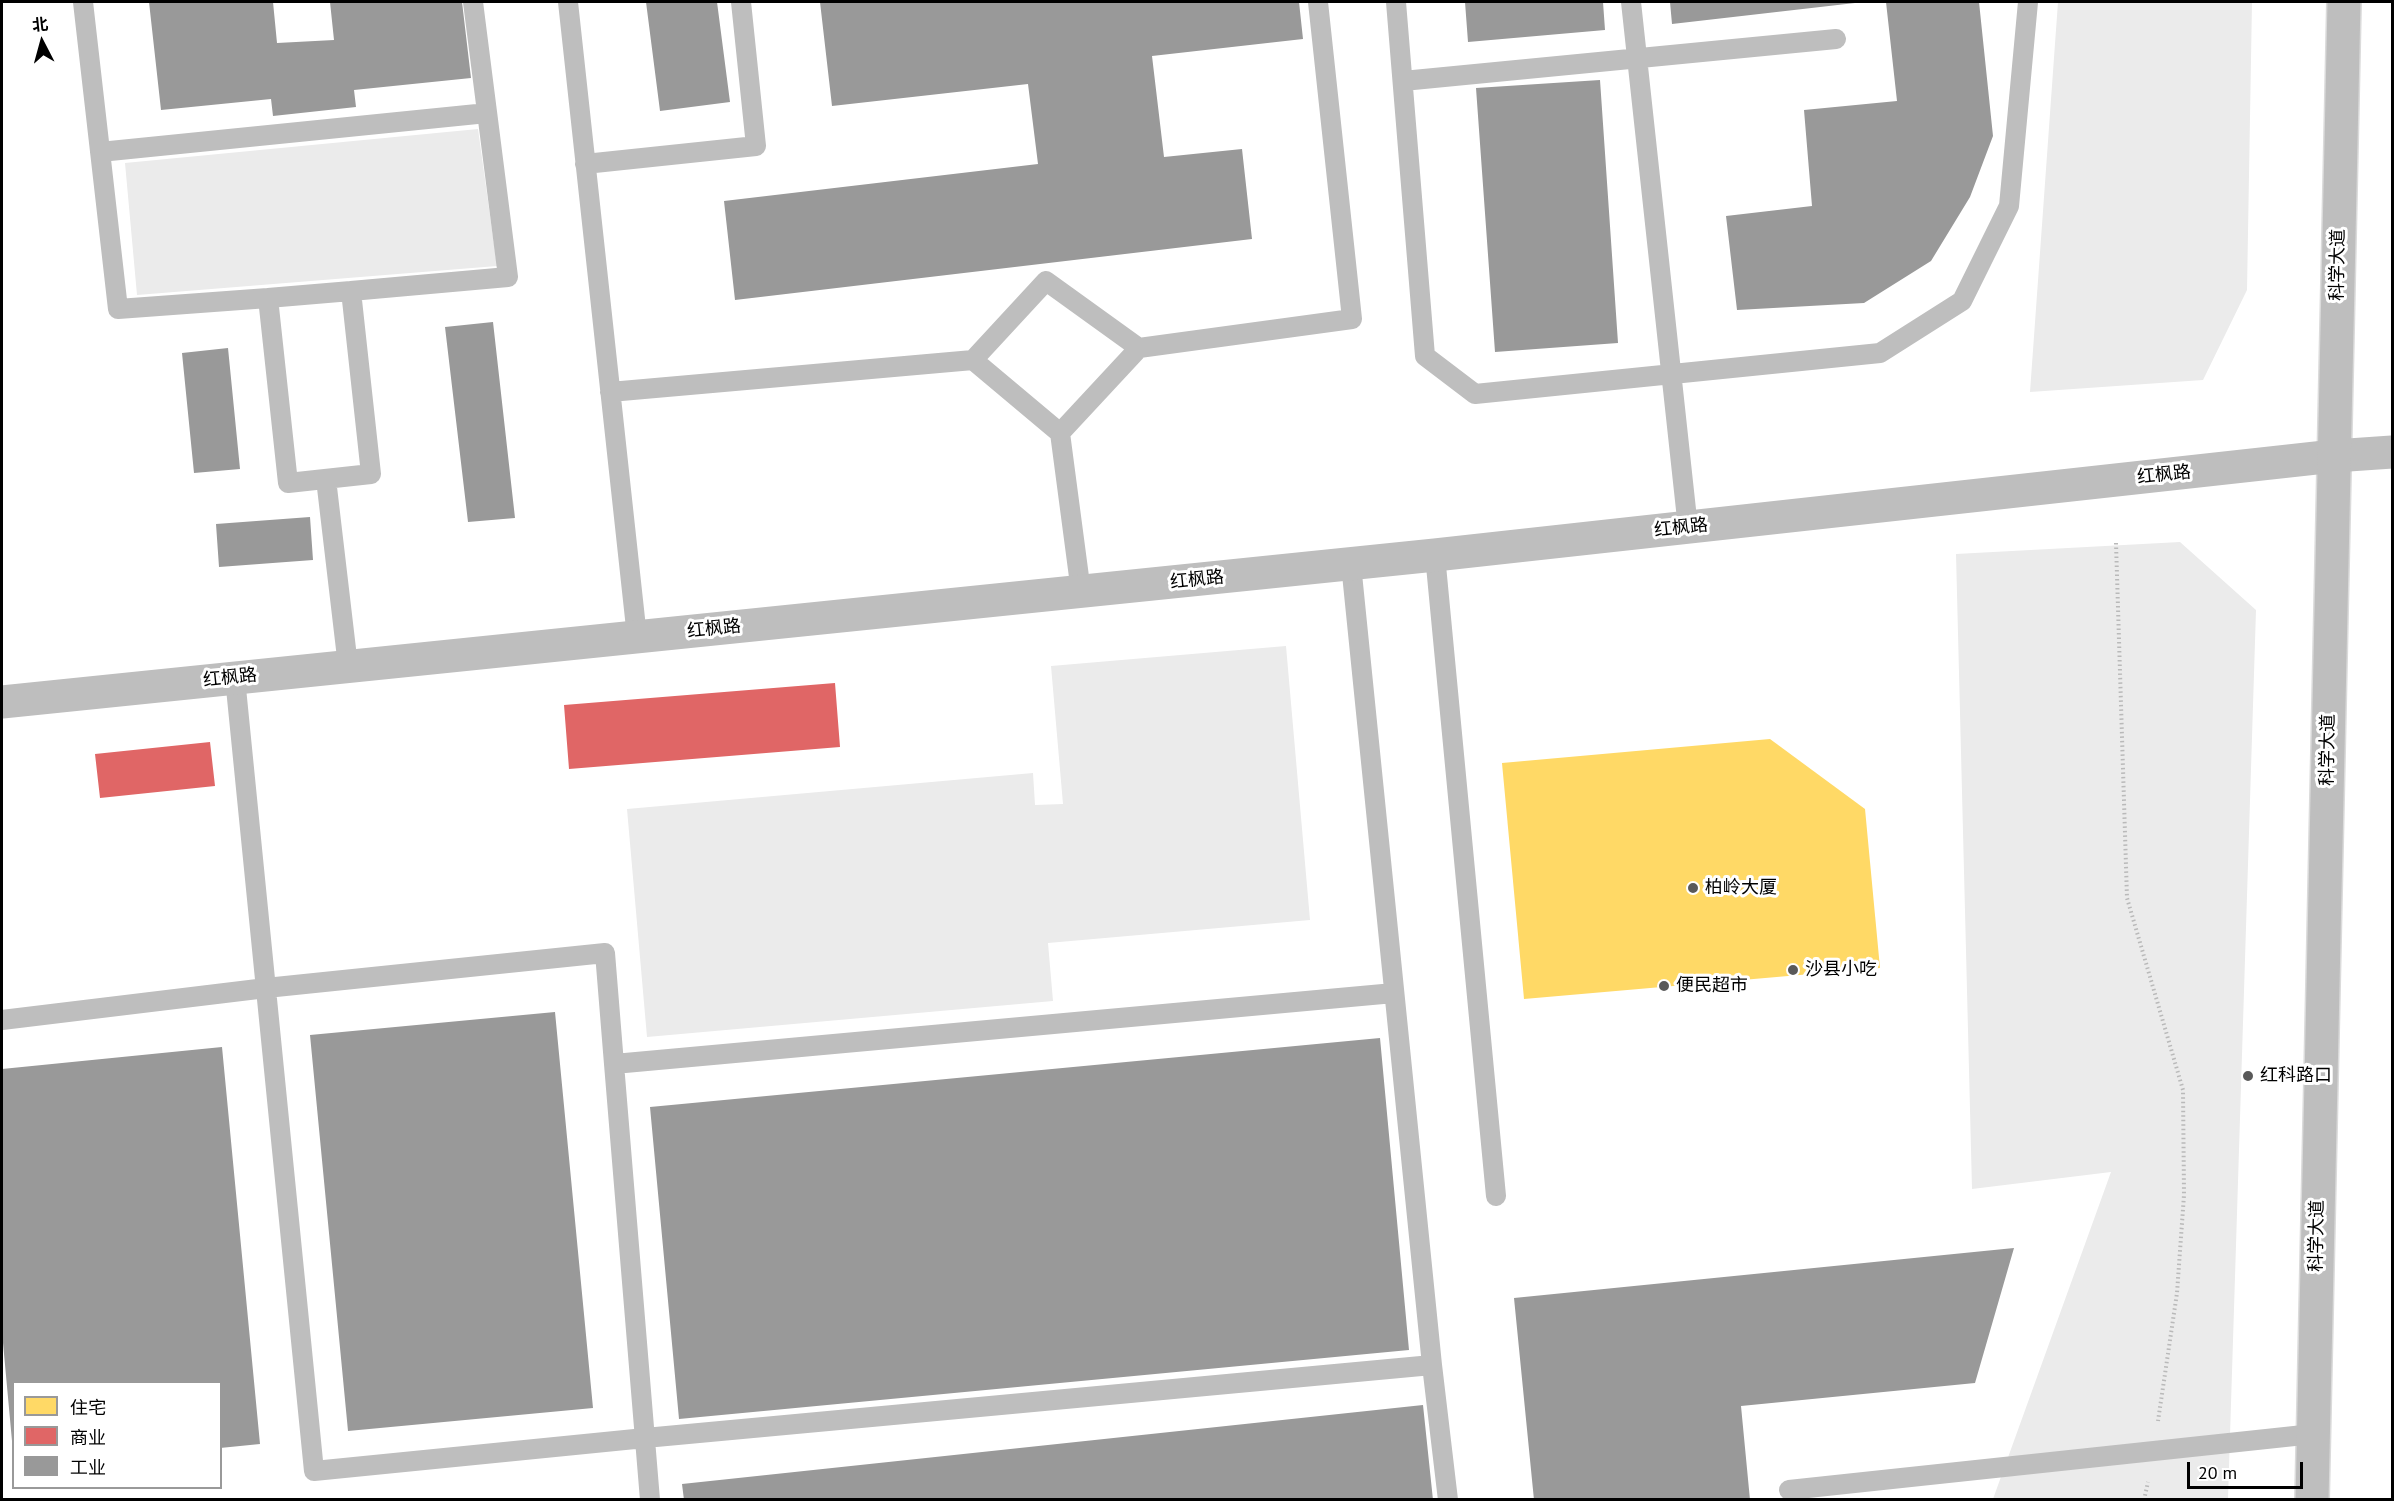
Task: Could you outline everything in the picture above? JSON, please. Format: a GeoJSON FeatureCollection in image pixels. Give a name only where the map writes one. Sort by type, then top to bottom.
{"type":"FeatureCollection","features":[{"type":"Feature","properties":{"kind":"street","name":"科学大道"},"geometry":{"type":"LineString","coordinates":[[2312,1500],[2344,2]]}},
{"type":"Feature","properties":{"kind":"street","name":"红枫路"},"geometry":{"type":"LineString","coordinates":[[2,702],[1351,564],[2334,456],[2392,452]]}},
{"type":"Feature","properties":{"kind":"lane"},"geometry":{"type":"LineString","coordinates":[[83,2],[118,309],[508,277],[473,2]]}},
{"type":"Feature","properties":{"kind":"lane"},"geometry":{"type":"LineString","coordinates":[[567,2],[637,637]]}},
{"type":"Feature","properties":{"kind":"lane"},"geometry":{"type":"LineString","coordinates":[[585,164],[756,146],[741,2]]}},
{"type":"Feature","properties":{"kind":"lane"},"geometry":{"type":"LineString","coordinates":[[1060,433],[1139,348],[1352,319],[1318,2]]}},
{"type":"Feature","properties":{"kind":"lane"},"geometry":{"type":"LineString","coordinates":[[1396,2],[1425,356],[1475,394],[1880,353],[1962,301],[2008,206],[2028,2]]}},
{"type":"Feature","properties":{"kind":"lane"},"geometry":{"type":"LineString","coordinates":[[1631,2],[1688,528]]}},
{"type":"Feature","properties":{"kind":"lane"},"geometry":{"type":"LineString","coordinates":[[1402,81],[1836,39]]}},
{"type":"Feature","properties":{"kind":"lane"},"geometry":{"type":"LineString","coordinates":[[100,152],[487,113]]}},
{"type":"Feature","properties":{"kind":"lane"},"geometry":{"type":"LineString","coordinates":[[610,392],[973,360],[1046,281],[1139,348]]}},
{"type":"Feature","properties":{"kind":"lane"},"geometry":{"type":"LineString","coordinates":[[268,298],[288,483],[371,474],[351,291]]}},
{"type":"Feature","properties":{"kind":"lane"},"geometry":{"type":"LineString","coordinates":[[973,360],[1060,433],[1081,592]]}},
{"type":"Feature","properties":{"kind":"lane"},"geometry":{"type":"LineString","coordinates":[[326,479],[348,666]]}},
{"type":"Feature","properties":{"kind":"lane"},"geometry":{"type":"LineString","coordinates":[[1435,555],[1496,1196]]}},
{"type":"Feature","properties":{"kind":"lane"},"geometry":{"type":"LineString","coordinates":[[1351,564],[1432,1365],[1448,1500]]}},
{"type":"Feature","properties":{"kind":"lane"},"geometry":{"type":"LineString","coordinates":[[235,678],[314,1471],[1432,1365]]}},
{"type":"Feature","properties":{"kind":"lane"},"geometry":{"type":"LineString","coordinates":[[2,1020],[266,988],[605,953],[650,1500]]}},
{"type":"Feature","properties":{"kind":"lane"},"geometry":{"type":"LineString","coordinates":[[614,1064],[1395,993]]}},
{"type":"Feature","properties":{"kind":"lane"},"geometry":{"type":"LineString","coordinates":[[1789,1490],[2313,1434]]}},
{"type":"Feature","properties":{"kind":"path"},"geometry":{"type":"LineString","coordinates":[[2116,543],[2127,898],[2183,1090],[2184,1195],[2177,1293],[2144,1500]]}},
{"type":"Feature","properties":{"kind":"shaded area"},"geometry":{"type":"Polygon","coordinates":[[[2058,2],[2252,2],[2247,290],[2203,380],[2030,392],[2058,2]]]}},
{"type":"Feature","properties":{"kind":"shaded area"},"geometry":{"type":"Polygon","coordinates":[[[478,129],[497,266],[137,295],[125,163],[478,129]]]}},
{"type":"Feature","properties":{"kind":"shaded area"},"geometry":{"type":"Polygon","coordinates":[[[2180,542],[2256,610],[2228,1499],[1993,1499],[2111,1172],[1972,1189],[1956,554],[2180,542]]]}},
{"type":"Feature","properties":{"kind":"shaded area"},"geometry":{"type":"Polygon","coordinates":[[[1286,646],[1310,920],[1048,943],[1053,1001],[647,1037],[627,809],[1033,773],[1035,805],[1063,804],[1051,666],[1286,646]]]}},
{"type":"Feature","properties":{"kind":"building: 住宅","name":"柏岭大厦"},"geometry":{"type":"Polygon","coordinates":[[[1770,739],[1865,809],[1880,968],[1524,999],[1502,763],[1770,739]]]}},
{"type":"Feature","properties":{"kind":"building: 商业"},"geometry":{"type":"Polygon","coordinates":[[[835,683],[840,747],[569,769],[564,705],[835,683]]]}},
{"type":"Feature","properties":{"kind":"building: 商业"},"geometry":{"type":"Polygon","coordinates":[[[210,742],[215,786],[100,798],[95,754],[210,742]]]}},
{"type":"Feature","properties":{"kind":"building: 工业"},"geometry":{"type":"Polygon","coordinates":[[[149,2],[273,2],[277,43],[334,40],[330,2],[462,2],[471,78],[354,90],[356,107],[273,116],[271,99],[161,110],[149,2]]]}},
{"type":"Feature","properties":{"kind":"building: 工业"},"geometry":{"type":"Polygon","coordinates":[[[646,2],[717,2],[730,102],[660,111],[646,2]]]}},
{"type":"Feature","properties":{"kind":"building: 工业"},"geometry":{"type":"Polygon","coordinates":[[[820,2],[1299,2],[1303,39],[1152,56],[1164,157],[1242,149],[1252,239],[735,300],[724,201],[1038,164],[1028,84],[832,106],[820,2]]]}},
{"type":"Feature","properties":{"kind":"building: 工业"},"geometry":{"type":"Polygon","coordinates":[[[1465,2],[1603,2],[1605,30],[1468,42],[1465,2]]]}},
{"type":"Feature","properties":{"kind":"building: 工业"},"geometry":{"type":"Polygon","coordinates":[[[1670,2],[1854,2],[1855,3],[1672,24],[1670,2]]]}},
{"type":"Feature","properties":{"kind":"building: 工业"},"geometry":{"type":"Polygon","coordinates":[[[1886,2],[1979,2],[1993,136],[1970,197],[1931,261],[1864,303],[1737,310],[1726,216],[1812,206],[1804,110],[1897,101],[1886,2]]]}},
{"type":"Feature","properties":{"kind":"building: 工业"},"geometry":{"type":"Polygon","coordinates":[[[1600,80],[1618,343],[1495,352],[1476,88],[1600,80]]]}},
{"type":"Feature","properties":{"kind":"building: 工业"},"geometry":{"type":"Polygon","coordinates":[[[493,322],[515,518],[468,522],[445,327],[493,322]]]}},
{"type":"Feature","properties":{"kind":"building: 工业"},"geometry":{"type":"Polygon","coordinates":[[[228,348],[240,469],[194,473],[182,353],[228,348]]]}},
{"type":"Feature","properties":{"kind":"building: 工业"},"geometry":{"type":"Polygon","coordinates":[[[310,517],[313,560],[219,567],[216,524],[310,517]]]}},
{"type":"Feature","properties":{"kind":"building: 工业"},"geometry":{"type":"Polygon","coordinates":[[[555,1012],[593,1408],[348,1431],[310,1035],[555,1012]]]}},
{"type":"Feature","properties":{"kind":"building: 工业"},"geometry":{"type":"Polygon","coordinates":[[[1380,1038],[1409,1350],[679,1419],[650,1107],[1380,1038]]]}},
{"type":"Feature","properties":{"kind":"building: 工业"},"geometry":{"type":"Polygon","coordinates":[[[222,1047],[260,1444],[222,1448],[222,1381],[12,1381],[12,1441],[2,1332],[2,1069],[222,1047]]]}},
{"type":"Feature","properties":{"kind":"building: 工业"},"geometry":{"type":"Polygon","coordinates":[[[2014,1248],[1975,1383],[1741,1406],[1750,1500],[1534,1500],[1514,1298],[2014,1248]]]}},
{"type":"Feature","properties":{"kind":"building: 工业"},"geometry":{"type":"Polygon","coordinates":[[[1423,1405],[1433,1500],[684,1500],[682,1484],[1423,1405]]]}},
{"type":"Feature","properties":{"kind":"place","name":"柏岭大厦"},"geometry":{"type":"Point","coordinates":[1693,888]}},
{"type":"Feature","properties":{"kind":"place","name":"沙县小吃"},"geometry":{"type":"Point","coordinates":[1793,970]}},
{"type":"Feature","properties":{"kind":"place","name":"便民超市"},"geometry":{"type":"Point","coordinates":[1664,986]}},
{"type":"Feature","properties":{"kind":"place","name":"红科路口"},"geometry":{"type":"Point","coordinates":[2248,1076]}}]}
